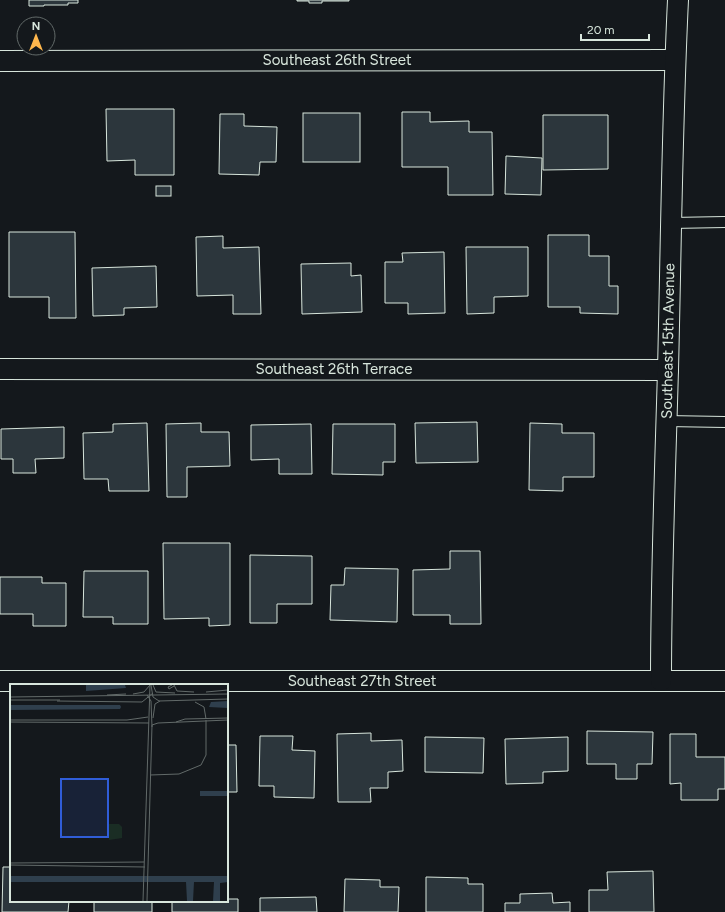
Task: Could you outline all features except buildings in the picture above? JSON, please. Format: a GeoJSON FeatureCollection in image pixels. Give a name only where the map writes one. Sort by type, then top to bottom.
{"type":"FeatureCollection","features":[{"type":"Feature","properties":{"kind":"street","name":"Southeast 15th Avenue"},"geometry":{"type":"LineString","coordinates":[[661,681],[661,608],[675,60],[678,0]]}},
{"type":"Feature","properties":{"kind":"street","name":"Southeast 26th Street"},"geometry":{"type":"LineString","coordinates":[[0,61],[675,60]]}},
{"type":"Feature","properties":{"kind":"street","name":"Southeast 26th Terrace"},"geometry":{"type":"LineString","coordinates":[[0,369],[668,370]]}},
{"type":"Feature","properties":{"kind":"street","name":"Southeast 27th Street"},"geometry":{"type":"LineString","coordinates":[[0,681],[725,681]]}},
{"type":"Feature","properties":{"kind":"lane"},"geometry":{"type":"LineString","coordinates":[[671,223],[725,222]]}},
{"type":"Feature","properties":{"kind":"lane"},"geometry":{"type":"LineString","coordinates":[[666,421],[725,422]]}}]}
